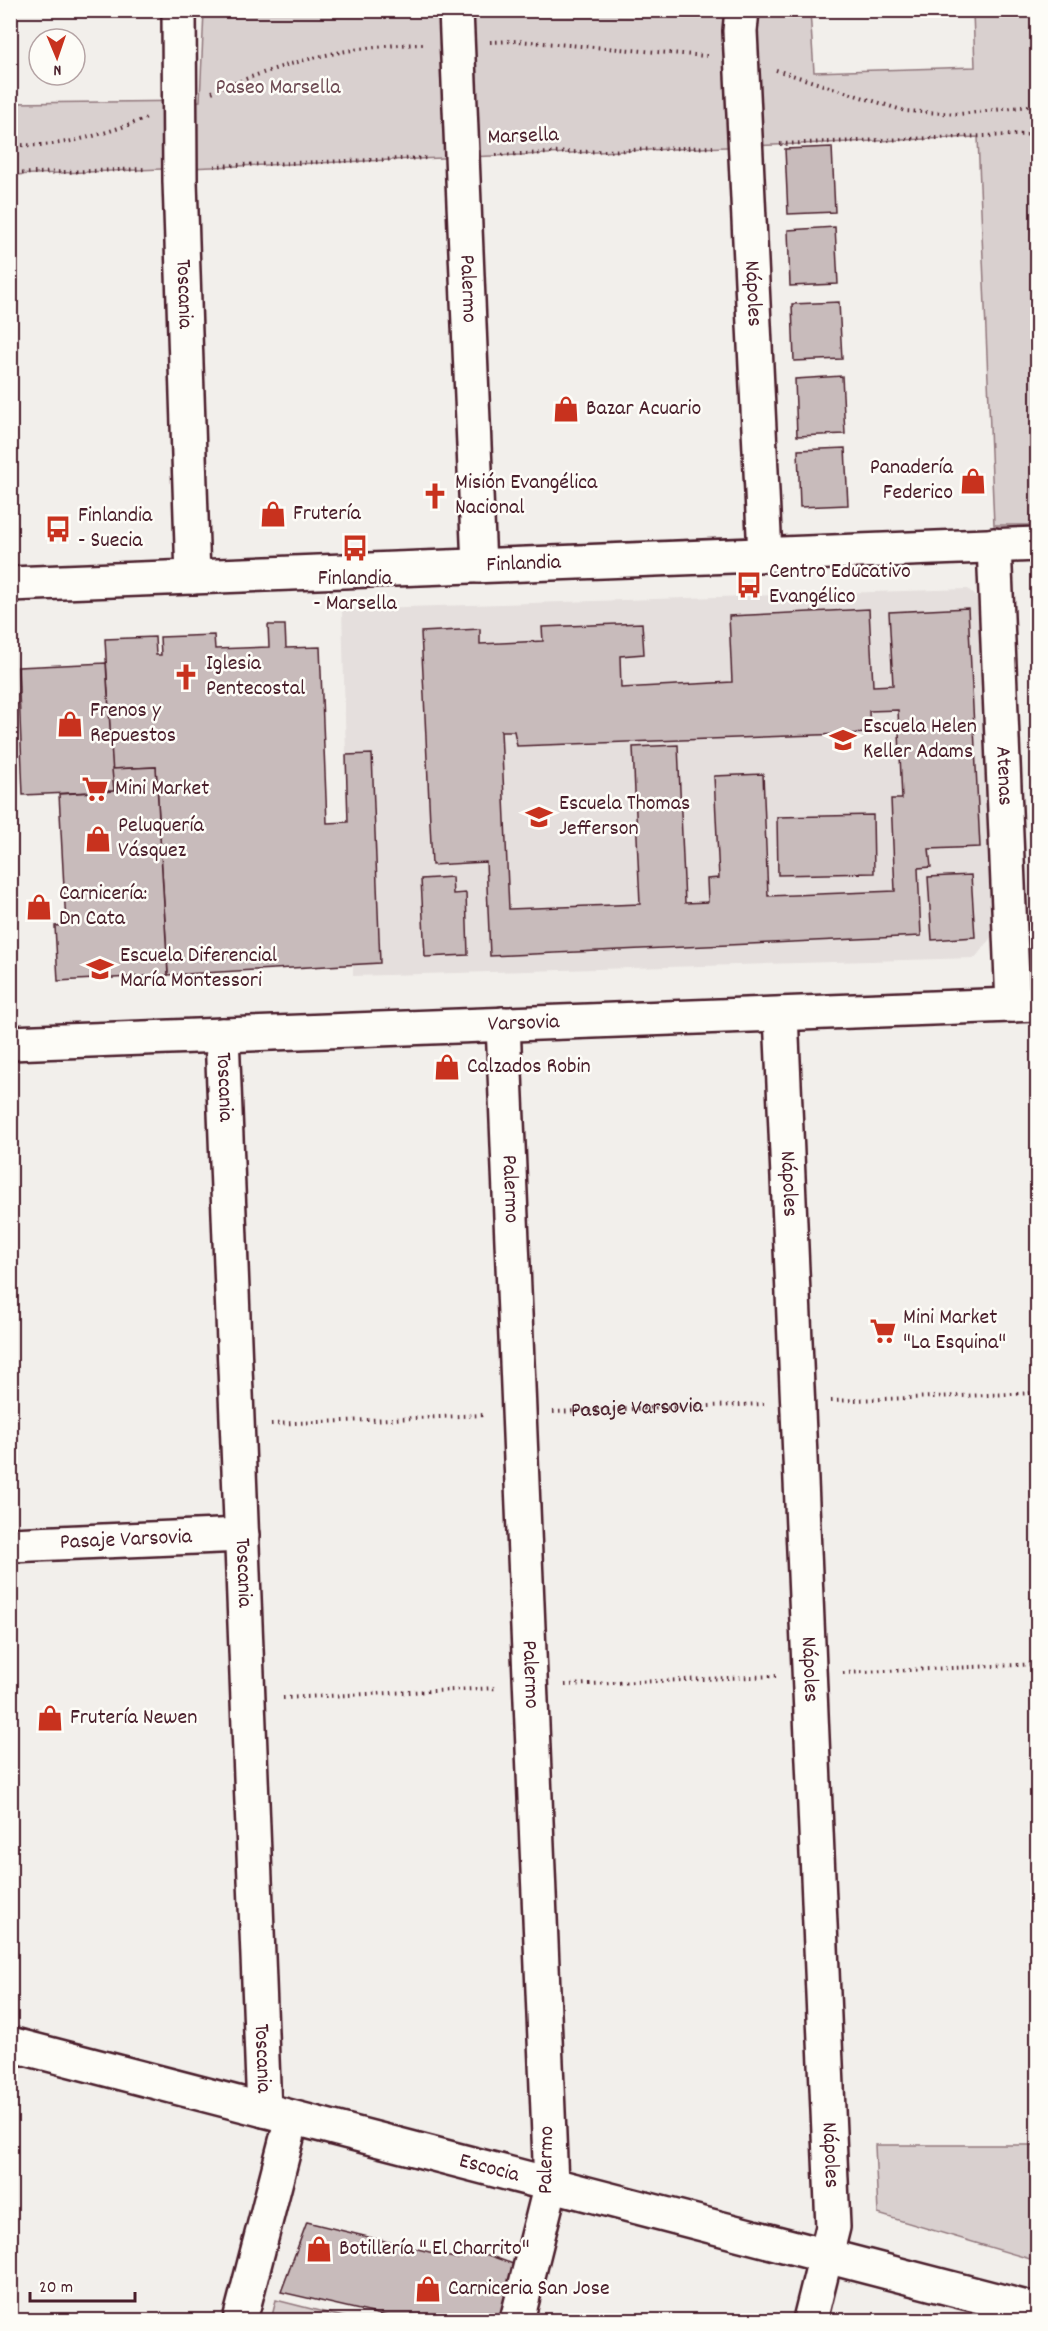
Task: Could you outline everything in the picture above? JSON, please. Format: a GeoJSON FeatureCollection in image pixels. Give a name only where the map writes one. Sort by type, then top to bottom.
{"type":"FeatureCollection","features":[{"type":"Feature","properties":{"kind":"street","name":"Toscania"},"geometry":{"type":"LineString","coordinates":[[179,10],[180,167],[193,577]]}},
{"type":"Feature","properties":{"kind":"street","name":"Palermo"},"geometry":{"type":"LineString","coordinates":[[456,10],[479,566]]}},
{"type":"Feature","properties":{"kind":"street","name":"Nápoles"},"geometry":{"type":"LineString","coordinates":[[736,17],[742,63],[765,555]]}},
{"type":"Feature","properties":{"kind":"street","name":"Finlandia"},"geometry":{"type":"LineString","coordinates":[[10,584],[1038,544]]}},
{"type":"Feature","properties":{"kind":"street","name":"Atenas"},"geometry":{"type":"LineString","coordinates":[[994,546],[1025,1005]]}},
{"type":"Feature","properties":{"kind":"street","name":"Varsovia"},"geometry":{"type":"LineString","coordinates":[[10,1043],[1025,1005]]}},
{"type":"Feature","properties":{"kind":"street","name":"Nápoles"},"geometry":{"type":"LineString","coordinates":[[781,1014],[833,2227],[810,2320]]}},
{"type":"Feature","properties":{"kind":"street","name":"Palermo"},"geometry":{"type":"LineString","coordinates":[[503,1024],[551,2184],[517,2320]]}},
{"type":"Feature","properties":{"kind":"street","name":"Toscania"},"geometry":{"type":"LineString","coordinates":[[222,1035],[248,1699],[278,2114],[240,2320]]}},
{"type":"Feature","properties":{"kind":"street","name":"Pasaje Varsovia"},"geometry":{"type":"LineString","coordinates":[[10,1545],[242,1535]]}},
{"type":"Feature","properties":{"kind":"street","name":"Escocia"},"geometry":{"type":"LineString","coordinates":[[10,2044],[1038,2311]]}},
{"type":"Feature","properties":{"kind":"path"},"geometry":{"type":"LineString","coordinates":[[10,144],[55,143],[102,134],[260,72],[321,54],[378,45],[457,42],[518,41],[713,57],[781,70],[846,94],[905,111],[960,114],[1038,105]]}},
{"type":"Feature","properties":{"kind":"path","name":"Marsella"},"geometry":{"type":"LineString","coordinates":[[10,174],[1038,134]]}},
{"type":"Feature","properties":{"kind":"path","name":"Pasaje Varsovia"},"geometry":{"type":"LineString","coordinates":[[237,1425],[1038,1393]]}},
{"type":"Feature","properties":{"kind":"path"},"geometry":{"type":"LineString","coordinates":[[248,1699],[1038,1664]]}},
{"type":"Feature","properties":{"kind":"shaded area"},"geometry":{"type":"Polygon","coordinates":[[[968,589],[980,600],[993,935],[975,958],[353,976],[353,964],[380,963],[372,755],[346,755],[342,609],[968,589]]]}},
{"type":"Feature","properties":{"kind":"green space","name":"Paseo Marsella"},"geometry":{"type":"Polygon","coordinates":[[[204,11],[810,11],[814,72],[975,67],[973,11],[1037,11],[1037,525],[994,525],[978,137],[11,175],[10,103],[200,101],[204,11]]]}},
{"type":"Feature","properties":{"kind":"green space"},"geometry":{"type":"Polygon","coordinates":[[[875,2145],[1037,2145],[1037,2261],[878,2214],[875,2145]]]}},
{"type":"Feature","properties":{"kind":"green space"},"geometry":{"type":"Polygon","coordinates":[[[276,2300],[355,2320],[271,2320],[276,2300]]]}},
{"type":"Feature","properties":{"kind":"building"},"geometry":{"type":"Polygon","coordinates":[[[832,147],[835,212],[788,214],[785,149],[832,147]]]}},
{"type":"Feature","properties":{"kind":"building"},"geometry":{"type":"Polygon","coordinates":[[[835,227],[838,284],[790,286],[788,230],[835,227]]]}},
{"type":"Feature","properties":{"kind":"building"},"geometry":{"type":"Polygon","coordinates":[[[839,302],[842,359],[794,361],[792,304],[839,302]]]}},
{"type":"Feature","properties":{"kind":"building"},"geometry":{"type":"Polygon","coordinates":[[[842,376],[845,434],[797,436],[795,379],[842,376]]]}},
{"type":"Feature","properties":{"kind":"building"},"geometry":{"type":"Polygon","coordinates":[[[845,448],[848,505],[800,507],[798,450],[845,448]]]}},
{"type":"Feature","properties":{"kind":"building"},"geometry":{"type":"Polygon","coordinates":[[[968,608],[980,847],[929,849],[931,867],[918,868],[921,936],[490,956],[486,862],[432,865],[421,632],[480,629],[480,644],[543,641],[542,627],[642,623],[644,654],[620,656],[621,688],[732,682],[729,616],[869,609],[873,686],[893,685],[889,612],[968,608]],[[898,710],[869,711],[870,733],[517,746],[514,731],[501,731],[509,909],[640,904],[633,747],[678,745],[685,903],[708,902],[707,879],[719,878],[714,776],[763,774],[768,896],[895,891],[891,799],[902,799],[898,710]]]}},
{"type":"Feature","properties":{"kind":"building"},"geometry":{"type":"Polygon","coordinates":[[[268,625],[285,625],[286,648],[320,647],[327,823],[348,822],[346,755],[372,754],[380,963],[168,975],[156,767],[112,769],[105,639],[155,637],[156,655],[161,655],[160,637],[214,635],[215,649],[269,647],[268,625]]]}},
{"type":"Feature","properties":{"kind":"building"},"geometry":{"type":"Polygon","coordinates":[[[106,663],[114,791],[23,795],[18,667],[106,663]]]}},
{"type":"Feature","properties":{"kind":"building"},"geometry":{"type":"Polygon","coordinates":[[[156,767],[168,975],[58,981],[55,926],[66,925],[59,794],[114,791],[112,769],[156,767]]]}},
{"type":"Feature","properties":{"kind":"building"},"geometry":{"type":"Polygon","coordinates":[[[873,815],[874,873],[778,875],[777,817],[873,815]]]}},
{"type":"Feature","properties":{"kind":"building"},"geometry":{"type":"Polygon","coordinates":[[[971,875],[975,937],[932,940],[928,877],[971,875]]]}},
{"type":"Feature","properties":{"kind":"building"},"geometry":{"type":"Polygon","coordinates":[[[452,877],[453,894],[466,893],[468,955],[425,957],[421,879],[452,877]]]}},
{"type":"Feature","properties":{"kind":"building"},"geometry":{"type":"Polygon","coordinates":[[[307,2222],[458,2259],[471,2249],[516,2265],[503,2320],[403,2320],[281,2292],[307,2222]]]}},
{"type":"Feature","properties":{"kind":"place","name":"Bazar Acuario"},"geometry":{"type":"Point","coordinates":[566,409]}},
{"type":"Feature","properties":{"kind":"place","name":"Panadería Federico"},"geometry":{"type":"Point","coordinates":[973,481]}},
{"type":"Feature","properties":{"kind":"place","name":"Misión Evangélica Nacional"},"geometry":{"type":"Point","coordinates":[435,496]}},
{"type":"Feature","properties":{"kind":"place","name":"Frutería"},"geometry":{"type":"Point","coordinates":[273,514]}},
{"type":"Feature","properties":{"kind":"place","name":"Finlandia - Suecia"},"geometry":{"type":"Point","coordinates":[58,529]}},
{"type":"Feature","properties":{"kind":"place","name":"Finlandia - Marsella"},"geometry":{"type":"Point","coordinates":[355,548]}},
{"type":"Feature","properties":{"kind":"place","name":"Centro Educativo Evangélico"},"geometry":{"type":"Point","coordinates":[749,585]}},
{"type":"Feature","properties":{"kind":"place","name":"Iglesia Pentecostal"},"geometry":{"type":"Point","coordinates":[186,677]}},
{"type":"Feature","properties":{"kind":"place","name":"Frenos y Repuestos"},"geometry":{"type":"Point","coordinates":[70,724]}},
{"type":"Feature","properties":{"kind":"place","name":"Escuela Helen Keller Adams"},"geometry":{"type":"Point","coordinates":[843,740]}},
{"type":"Feature","properties":{"kind":"place","name":"Mini Market"},"geometry":{"type":"Point","coordinates":[95,789]}},
{"type":"Feature","properties":{"kind":"place","name":"Escuela Thomas Jefferson"},"geometry":{"type":"Point","coordinates":[539,817]}},
{"type":"Feature","properties":{"kind":"place","name":"Peluquería Vásquez"},"geometry":{"type":"Point","coordinates":[98,839]}},
{"type":"Feature","properties":{"kind":"place","name":"Carnicería: Dn Cata"},"geometry":{"type":"Point","coordinates":[39,907]}},
{"type":"Feature","properties":{"kind":"place","name":"Escuela Diferencial María Montessori"},"geometry":{"type":"Point","coordinates":[100,969]}},
{"type":"Feature","properties":{"kind":"place","name":"Calzados Robin"},"geometry":{"type":"Point","coordinates":[447,1067]}},
{"type":"Feature","properties":{"kind":"place","name":"Mini Market \"La Esquina\""},"geometry":{"type":"Point","coordinates":[883,1331]}},
{"type":"Feature","properties":{"kind":"place","name":"Frutería Newen"},"geometry":{"type":"Point","coordinates":[50,1718]}},
{"type":"Feature","properties":{"kind":"place","name":"Botillería \" El Charrito\""},"geometry":{"type":"Point","coordinates":[319,2249]}},
{"type":"Feature","properties":{"kind":"place","name":"Carniceria San Jose"},"geometry":{"type":"Point","coordinates":[428,2289]}}]}
